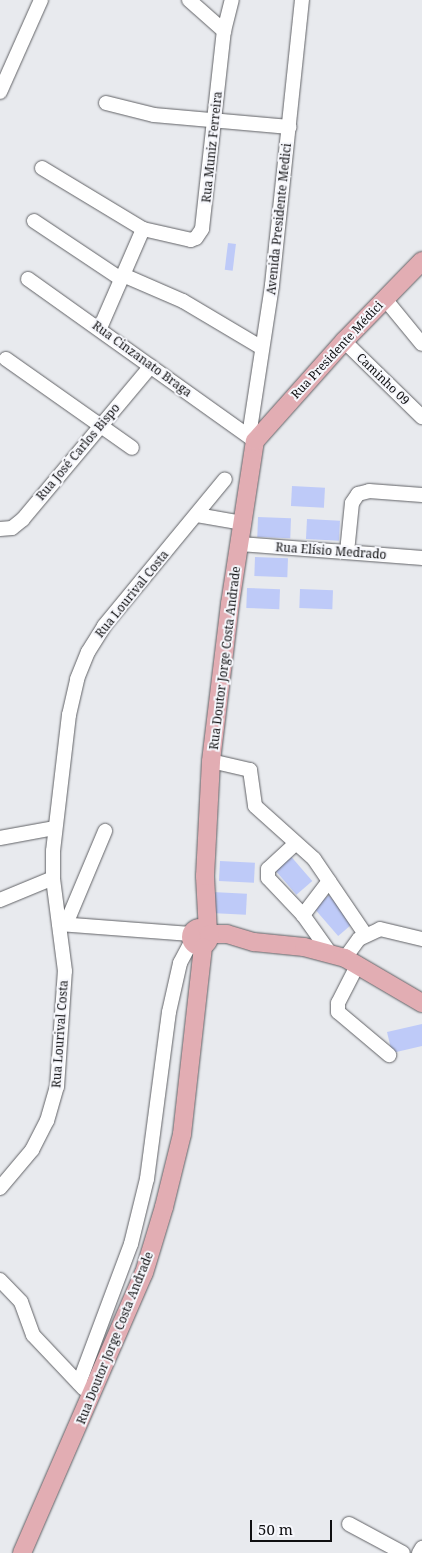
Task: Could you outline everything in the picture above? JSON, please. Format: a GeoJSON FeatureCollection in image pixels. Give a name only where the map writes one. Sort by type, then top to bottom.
{"type":"FeatureCollection","features":[{"type":"Feature","properties":{"kind":"main road","name":"Rua Presidente Médici"},"geometry":{"type":"LineString","coordinates":[[252,439],[422,261]]}},
{"type":"Feature","properties":{"kind":"main road","name":"Rua Doutor Jorge Costa Andrade"},"geometry":{"type":"LineString","coordinates":[[22,1553],[144,1274],[164,1207],[182,1134],[196,996],[212,761],[252,439]]}},
{"type":"Feature","properties":{"kind":"main road"},"geometry":{"type":"LineString","coordinates":[[199,939],[227,934],[254,942],[344,958],[422,1003]]}},
{"type":"Feature","properties":{"kind":"street"},"geometry":{"type":"LineString","coordinates":[[0,92],[41,0]]}},
{"type":"Feature","properties":{"kind":"street"},"geometry":{"type":"LineString","coordinates":[[189,0],[224,31]]}},
{"type":"Feature","properties":{"kind":"street","name":"Rua Muniz Ferreira"},"geometry":{"type":"LineString","coordinates":[[42,168],[143,229],[191,240],[200,234],[215,122],[224,31],[232,0]]}},
{"type":"Feature","properties":{"kind":"street","name":"Avenida Presidente Medici"},"geometry":{"type":"LineString","coordinates":[[252,439],[302,0]]}},
{"type":"Feature","properties":{"kind":"street"},"geometry":{"type":"LineString","coordinates":[[106,103],[154,115],[215,122],[289,127]]}},
{"type":"Feature","properties":{"kind":"street"},"geometry":{"type":"LineString","coordinates":[[34,221],[122,277],[183,300],[262,348]]}},
{"type":"Feature","properties":{"kind":"street"},"geometry":{"type":"LineString","coordinates":[[100,328],[143,229]]}},
{"type":"Feature","properties":{"kind":"street","name":"Rua Cinzanato Braga"},"geometry":{"type":"LineString","coordinates":[[28,279],[100,328],[252,439]]}},
{"type":"Feature","properties":{"kind":"street"},"geometry":{"type":"LineString","coordinates":[[385,299],[422,344]]}},
{"type":"Feature","properties":{"kind":"street","name":"Caminho 09"},"geometry":{"type":"LineString","coordinates":[[344,341],[422,417]]}},
{"type":"Feature","properties":{"kind":"street"},"geometry":{"type":"LineString","coordinates":[[6,358],[132,448]]}},
{"type":"Feature","properties":{"kind":"street","name":"Rua José Carlos Bispo"},"geometry":{"type":"LineString","coordinates":[[0,529],[12,528],[22,519],[99,425],[151,366]]}},
{"type":"Feature","properties":{"kind":"street","name":"Rua Lourival Costa"},"geometry":{"type":"LineString","coordinates":[[0,1188],[32,1150],[47,1122],[57,1087],[65,971],[63,924],[53,878],[54,828],[69,715],[88,652],[104,626],[225,479]]}},
{"type":"Feature","properties":{"kind":"street"},"geometry":{"type":"LineString","coordinates":[[348,552],[352,503],[358,494],[369,491],[422,494]]}},
{"type":"Feature","properties":{"kind":"street"},"geometry":{"type":"LineString","coordinates":[[197,514],[243,523]]}},
{"type":"Feature","properties":{"kind":"street","name":"Rua Elísio Medrado"},"geometry":{"type":"LineString","coordinates":[[240,544],[422,558]]}},
{"type":"Feature","properties":{"kind":"street"},"geometry":{"type":"LineString","coordinates":[[212,761],[250,770],[255,806],[295,844],[314,859],[365,934]]}},
{"type":"Feature","properties":{"kind":"street"},"geometry":{"type":"LineString","coordinates":[[0,838],[54,828]]}},
{"type":"Feature","properties":{"kind":"street"},"geometry":{"type":"LineString","coordinates":[[105,831],[63,924],[199,939]]}},
{"type":"Feature","properties":{"kind":"street"},"geometry":{"type":"LineString","coordinates":[[295,844],[268,869],[268,878],[344,958]]}},
{"type":"Feature","properties":{"kind":"street"},"geometry":{"type":"LineString","coordinates":[[0,900],[53,878]]}},
{"type":"Feature","properties":{"kind":"street"},"geometry":{"type":"LineString","coordinates":[[303,915],[329,881]]}},
{"type":"Feature","properties":{"kind":"street"},"geometry":{"type":"LineString","coordinates":[[388,1055],[338,1012],[344,958],[365,934],[380,929],[422,938]]}},
{"type":"Feature","properties":{"kind":"street"},"geometry":{"type":"LineString","coordinates":[[79,1382],[132,1244],[147,1179],[169,1012],[180,963],[199,939]]}},
{"type":"Feature","properties":{"kind":"street"},"geometry":{"type":"LineString","coordinates":[[0,1280],[22,1302],[33,1334],[92,1396]]}},
{"type":"Feature","properties":{"kind":"street"},"geometry":{"type":"LineString","coordinates":[[349,1524],[402,1553]]}},
{"type":"Feature","properties":{"kind":"street"},"geometry":{"type":"LineString","coordinates":[[419,1553],[422,1548]]}},
{"type":"Feature","properties":{"kind":"building"},"geometry":{"type":"Polygon","coordinates":[[[228,243],[236,244],[233,271],[225,270],[228,243]]]}},
{"type":"Feature","properties":{"kind":"building"},"geometry":{"type":"Polygon","coordinates":[[[292,486],[325,488],[324,508],[291,506],[292,486]]]}},
{"type":"Feature","properties":{"kind":"building"},"geometry":{"type":"Polygon","coordinates":[[[258,517],[291,518],[290,538],[257,537],[258,517]]]}},
{"type":"Feature","properties":{"kind":"building"},"geometry":{"type":"Polygon","coordinates":[[[307,519],[340,521],[339,541],[306,539],[307,519]]]}},
{"type":"Feature","properties":{"kind":"building"},"geometry":{"type":"Polygon","coordinates":[[[255,557],[288,558],[287,577],[254,576],[255,557]]]}},
{"type":"Feature","properties":{"kind":"building"},"geometry":{"type":"Polygon","coordinates":[[[247,588],[280,589],[279,609],[246,608],[247,588]]]}},
{"type":"Feature","properties":{"kind":"building"},"geometry":{"type":"Polygon","coordinates":[[[300,589],[333,590],[332,609],[299,608],[300,589]]]}},
{"type":"Feature","properties":{"kind":"building"},"geometry":{"type":"Polygon","coordinates":[[[288,853],[312,881],[296,895],[272,867],[288,853]]]}},
{"type":"Feature","properties":{"kind":"building"},"geometry":{"type":"Polygon","coordinates":[[[220,861],[255,863],[254,883],[219,881],[220,861]]]}},
{"type":"Feature","properties":{"kind":"building"},"geometry":{"type":"Polygon","coordinates":[[[212,892],[247,894],[246,915],[211,913],[212,892]]]}},
{"type":"Feature","properties":{"kind":"building"},"geometry":{"type":"Polygon","coordinates":[[[329,895],[353,923],[338,936],[314,908],[329,895]]]}},
{"type":"Feature","properties":{"kind":"building"},"geometry":{"type":"Polygon","coordinates":[[[422,1024],[422,1046],[392,1053],[387,1032],[422,1024]]]}}]}
